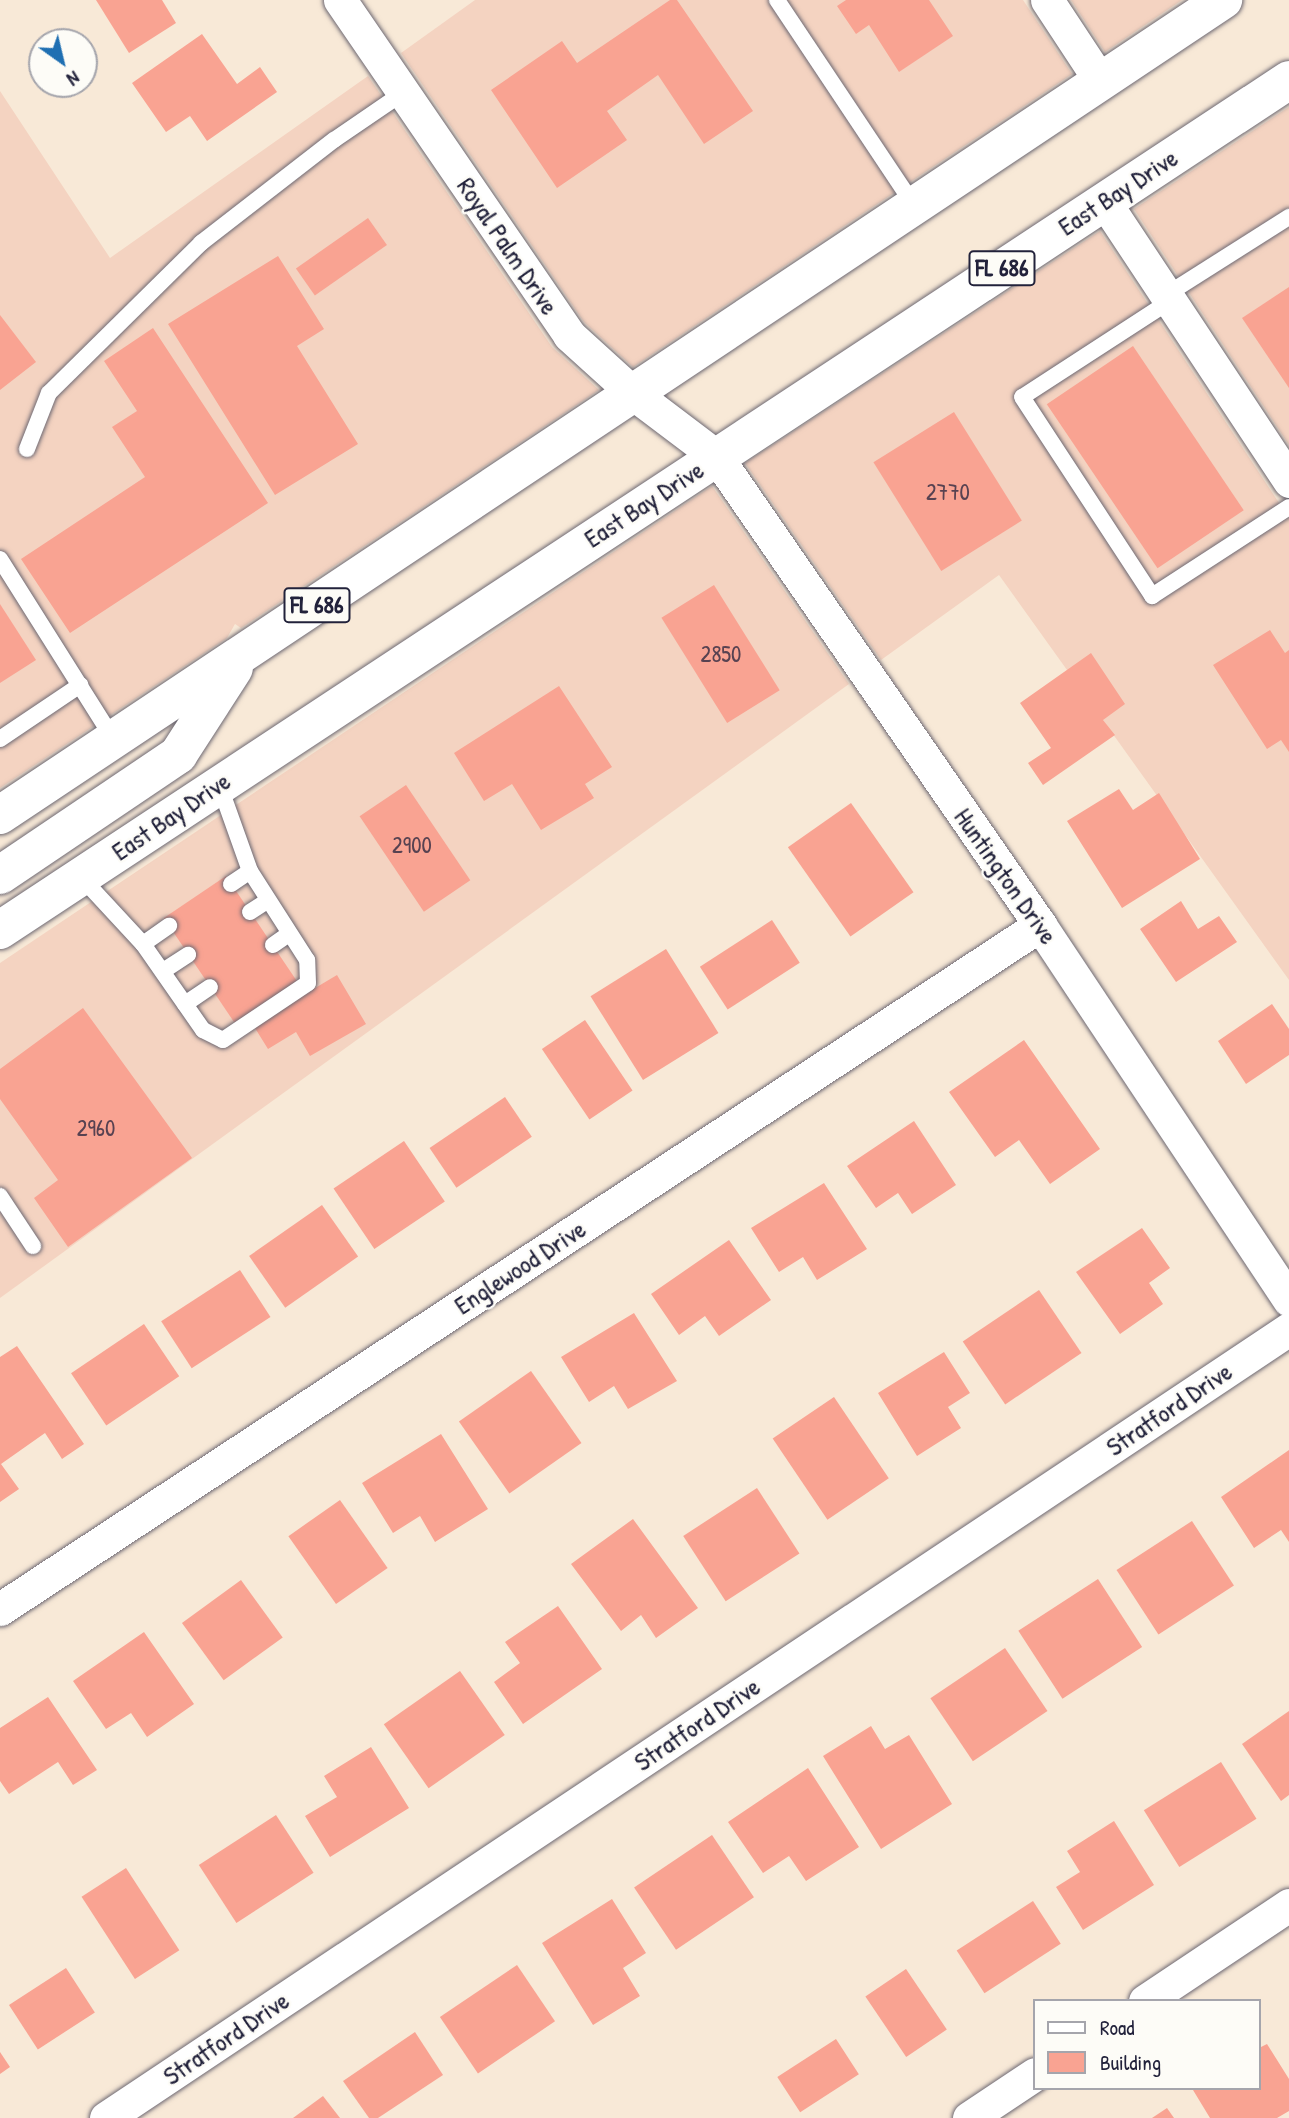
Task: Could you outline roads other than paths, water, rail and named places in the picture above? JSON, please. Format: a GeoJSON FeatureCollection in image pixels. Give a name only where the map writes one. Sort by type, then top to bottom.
{"type":"FeatureCollection","features":[{"type":"Feature","properties":{"kind":"main road","name":"FL 686"},"geometry":{"type":"LineString","coordinates":[[0,815],[1223,0]]}},
{"type":"Feature","properties":{"kind":"main road","name":"East Bay Drive"},"geometry":{"type":"LineString","coordinates":[[0,930],[1289,80]]}},
{"type":"Feature","properties":{"kind":"main road"},"geometry":{"type":"LineString","coordinates":[[0,875],[178,755],[242,654]]}},
{"type":"Feature","properties":{"kind":"street","name":"Royal Palm Drive"},"geometry":{"type":"LineString","coordinates":[[340,0],[569,335],[634,394],[716,456]]}},
{"type":"Feature","properties":{"kind":"street"},"geometry":{"type":"LineString","coordinates":[[1047,0],[1101,82]]}},
{"type":"Feature","properties":{"kind":"street"},"geometry":{"type":"LineString","coordinates":[[1104,201],[1289,481]]}},
{"type":"Feature","properties":{"kind":"street","name":"Huntington Drive"},"geometry":{"type":"LineString","coordinates":[[716,456],[1040,925],[1289,1300]]}},
{"type":"Feature","properties":{"kind":"street","name":"Englewood Drive"},"geometry":{"type":"LineString","coordinates":[[0,1609],[1040,925]]}},
{"type":"Feature","properties":{"kind":"street","name":"Stratford Drive"},"geometry":{"type":"LineString","coordinates":[[106,2118],[1289,1329]]}},
{"type":"Feature","properties":{"kind":"street"},"geometry":{"type":"LineString","coordinates":[[1148,1999],[1289,1905]]}},
{"type":"Feature","properties":{"kind":"street"},"geometry":{"type":"LineString","coordinates":[[969,2118],[1034,2075]]}},
{"type":"Feature","properties":{"kind":"lane"},"geometry":{"type":"LineString","coordinates":[[778,0],[915,207]]}},
{"type":"Feature","properties":{"kind":"lane"},"geometry":{"type":"LineString","coordinates":[[27,449],[49,393],[201,243],[334,140],[404,93]]}},
{"type":"Feature","properties":{"kind":"lane"},"geometry":{"type":"LineString","coordinates":[[1289,217],[1022,397],[1152,596],[1289,507]]}},
{"type":"Feature","properties":{"kind":"lane"},"geometry":{"type":"LineString","coordinates":[[0,559],[114,740]]}},
{"type":"Feature","properties":{"kind":"lane"},"geometry":{"type":"LineString","coordinates":[[0,739],[80,685]]}},
{"type":"Feature","properties":{"kind":"lane"},"geometry":{"type":"LineString","coordinates":[[80,876],[143,944],[203,1030],[223,1040],[308,983],[307,960],[250,871],[219,784]]}},
{"type":"Feature","properties":{"kind":"lane"},"geometry":{"type":"LineString","coordinates":[[232,884],[250,871]]}},
{"type":"Feature","properties":{"kind":"lane"},"geometry":{"type":"LineString","coordinates":[[250,912],[267,901]]}},
{"type":"Feature","properties":{"kind":"lane"},"geometry":{"type":"LineString","coordinates":[[143,944],[169,926]]}},
{"type":"Feature","properties":{"kind":"lane"},"geometry":{"type":"LineString","coordinates":[[273,945],[289,934]]}},
{"type":"Feature","properties":{"kind":"lane"},"geometry":{"type":"LineString","coordinates":[[163,971],[188,955]]}},
{"type":"Feature","properties":{"kind":"lane"},"geometry":{"type":"LineString","coordinates":[[185,1004],[210,987]]}},
{"type":"Feature","properties":{"kind":"lane"},"geometry":{"type":"LineString","coordinates":[[0,1196],[33,1246]]}}]}
